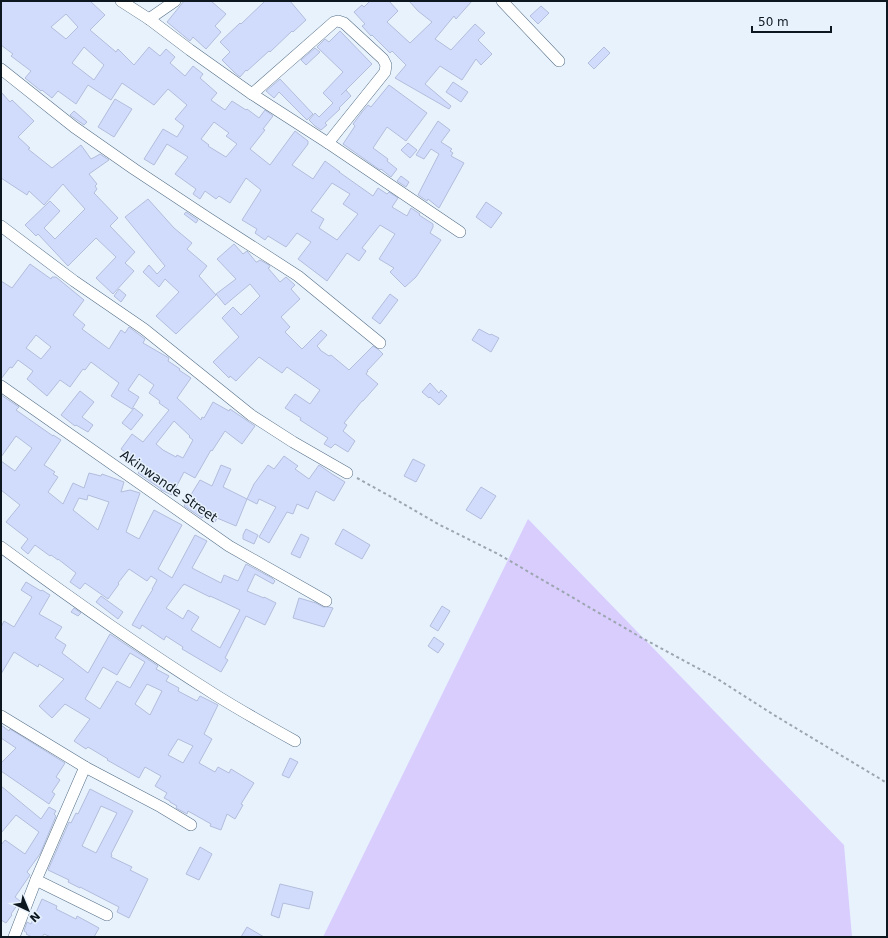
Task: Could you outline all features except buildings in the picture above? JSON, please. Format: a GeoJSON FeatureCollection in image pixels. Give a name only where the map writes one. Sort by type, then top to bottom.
{"type":"FeatureCollection","features":[{"type":"Feature","properties":{"kind":"street"},"geometry":{"type":"LineString","coordinates":[[121,1],[149,19],[252,94],[460,232]]}},
{"type":"Feature","properties":{"kind":"street"},"geometry":{"type":"LineString","coordinates":[[149,19],[175,1]]}},
{"type":"Feature","properties":{"kind":"street"},"geometry":{"type":"LineString","coordinates":[[502,1],[559,61]]}},
{"type":"Feature","properties":{"kind":"street"},"geometry":{"type":"LineString","coordinates":[[252,94],[334,22],[338,21],[344,23],[383,59],[386,65],[385,72],[328,143]]}},
{"type":"Feature","properties":{"kind":"street"},"geometry":{"type":"LineString","coordinates":[[1,69],[74,126],[134,169],[298,276],[380,343]]}},
{"type":"Feature","properties":{"kind":"street"},"geometry":{"type":"LineString","coordinates":[[1,226],[74,281],[144,329],[251,415],[293,442],[347,472]]}},
{"type":"Feature","properties":{"kind":"street","name":"Akinwande Street"},"geometry":{"type":"LineString","coordinates":[[1,386],[229,546],[326,601]]}},
{"type":"Feature","properties":{"kind":"street"},"geometry":{"type":"LineString","coordinates":[[1,547],[139,646],[215,694],[296,741]]}},
{"type":"Feature","properties":{"kind":"street"},"geometry":{"type":"LineString","coordinates":[[1,716],[85,767],[191,825]]}},
{"type":"Feature","properties":{"kind":"street"},"geometry":{"type":"LineString","coordinates":[[14,937],[36,880],[85,767]]}},
{"type":"Feature","properties":{"kind":"street"},"geometry":{"type":"LineString","coordinates":[[36,880],[107,916]]}},
{"type":"Feature","properties":{"kind":"path"},"geometry":{"type":"LineString","coordinates":[[347,472],[438,524],[498,554],[636,634],[716,678],[887,783]]}},
{"type":"Feature","properties":{"kind":"shaded area"},"geometry":{"type":"Polygon","coordinates":[[[528,519],[844,845],[852,937],[323,937],[528,519]]]}}]}
